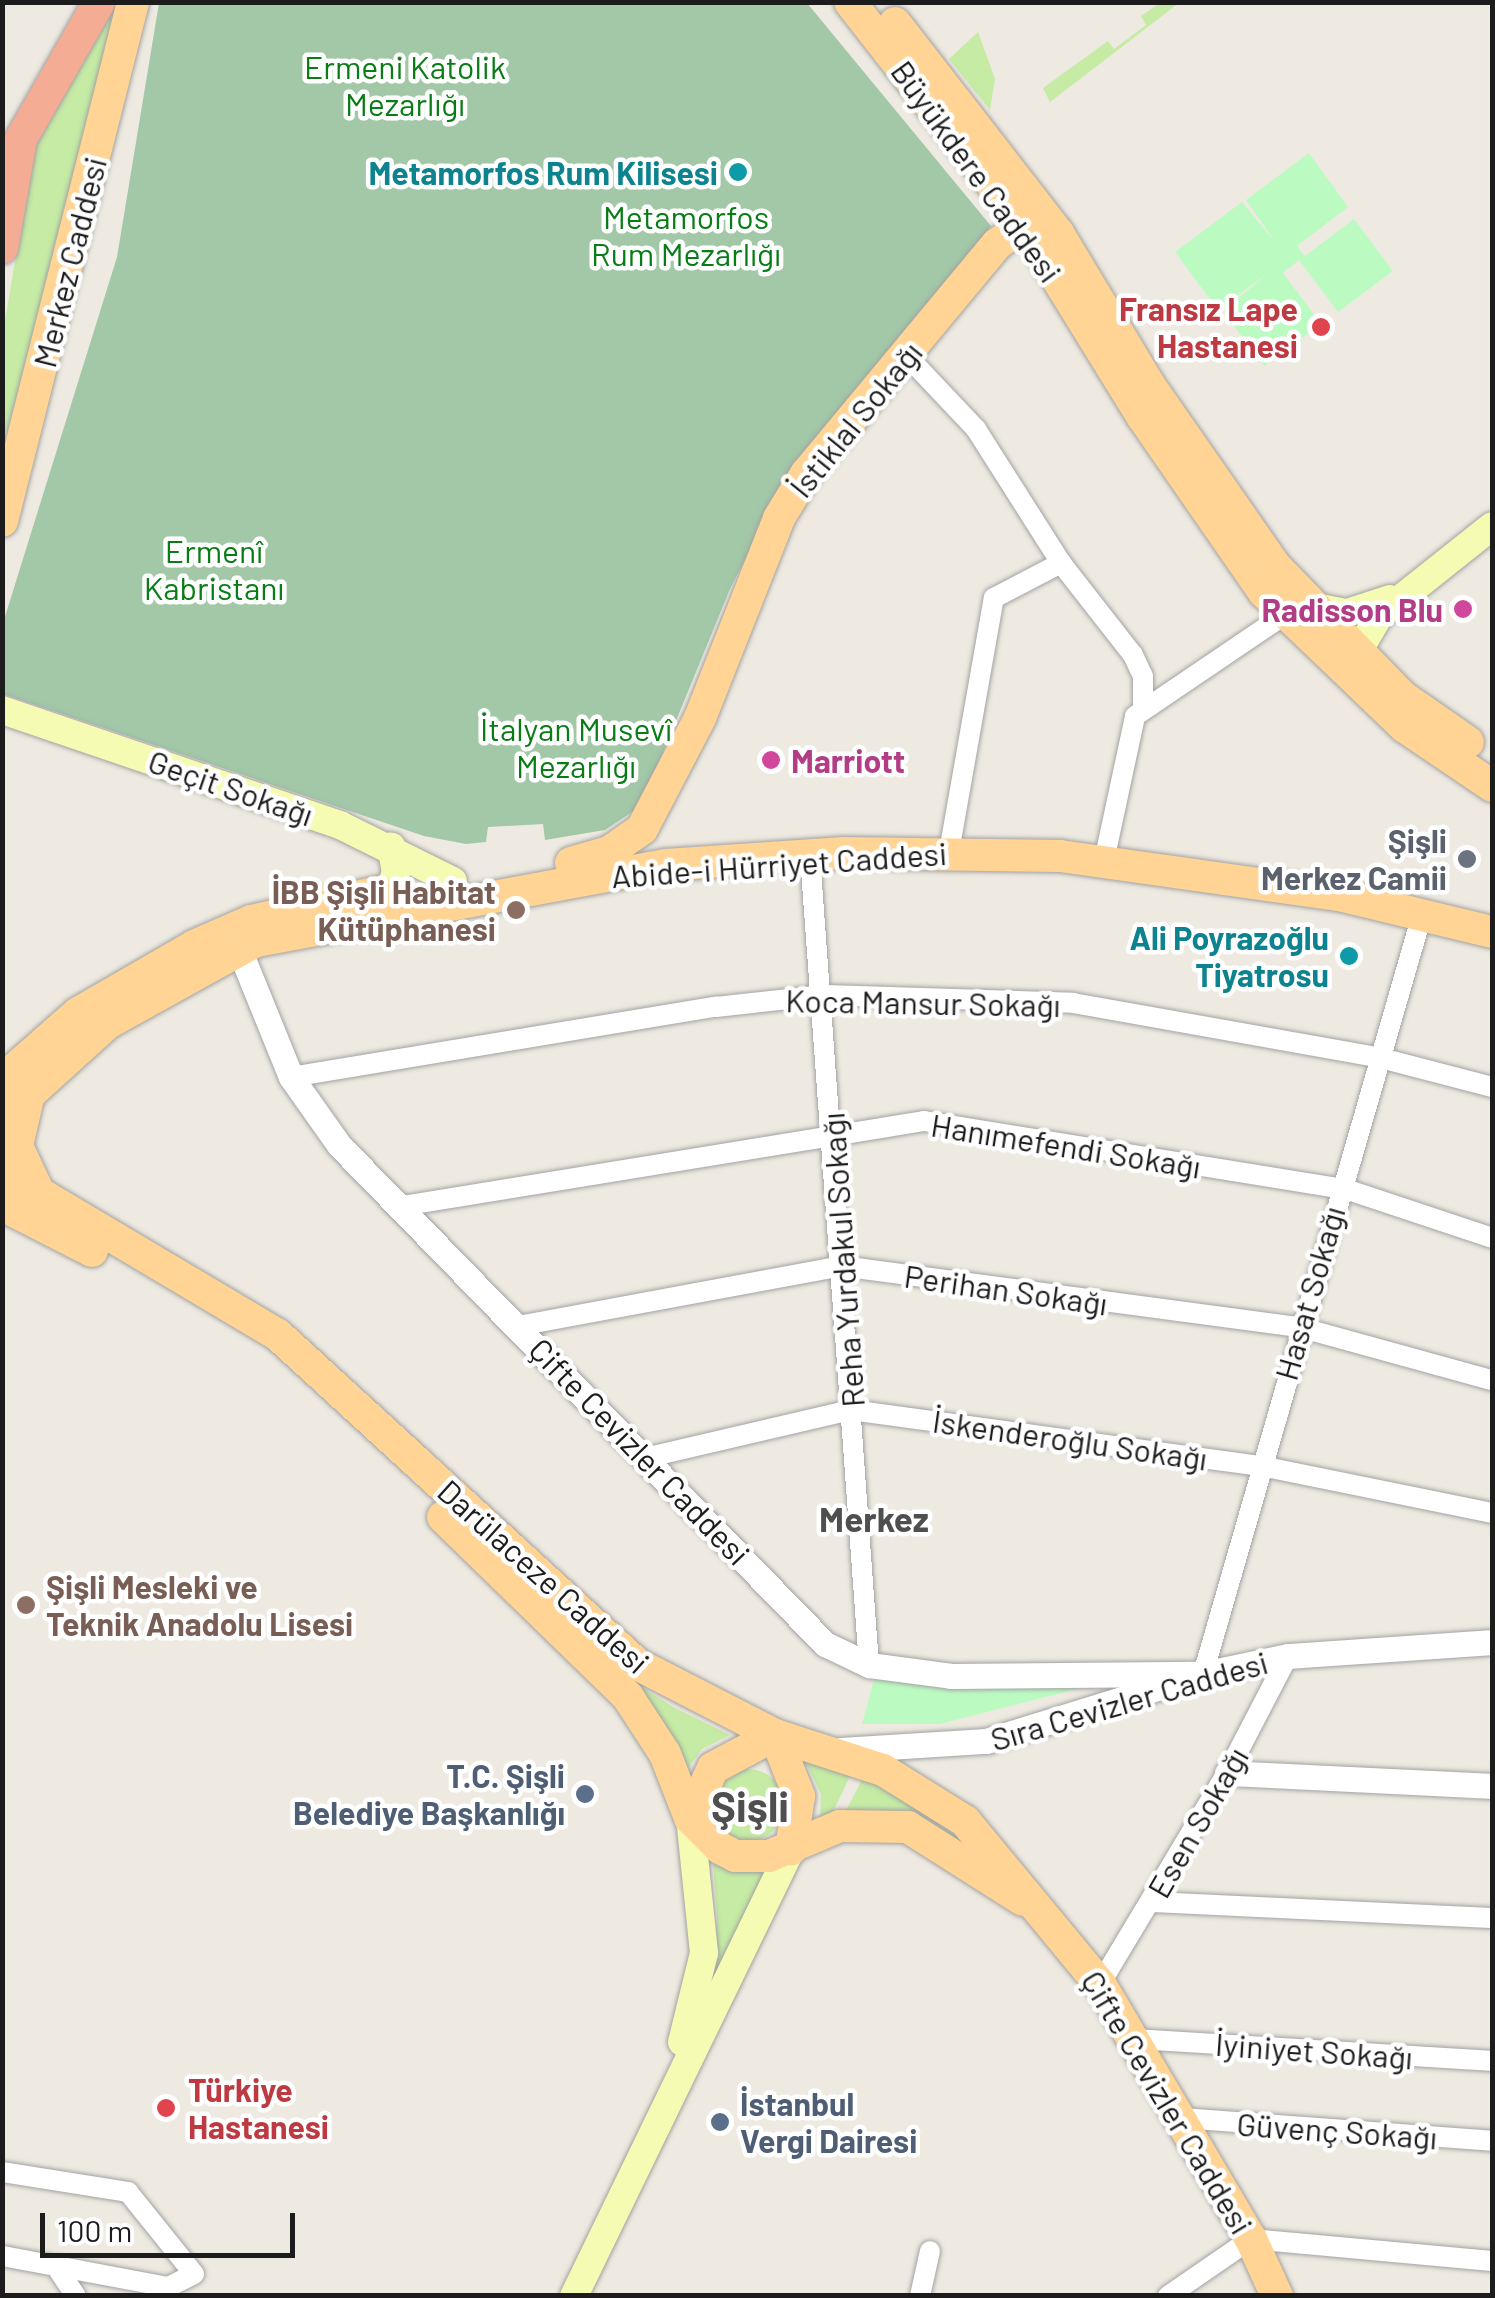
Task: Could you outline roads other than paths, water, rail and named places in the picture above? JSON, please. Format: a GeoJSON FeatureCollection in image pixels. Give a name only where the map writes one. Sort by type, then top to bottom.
{"type":"FeatureCollection","features":[{"type":"Feature","properties":{"kind":"highway"},"geometry":{"type":"LineString","coordinates":[[2,248],[21,139],[99,2]]}},
{"type":"Feature","properties":{"kind":"main road","name":"Merkez Caddesi"},"geometry":{"type":"LineString","coordinates":[[2,521],[133,2]]}},
{"type":"Feature","properties":{"kind":"main road","name":"Büyükdere Caddesi"},"geometry":{"type":"LineString","coordinates":[[850,2],[1024,225],[1142,416],[1297,610],[1405,727],[1492,786]]}},
{"type":"Feature","properties":{"kind":"main road","name":"Büyükdere Caddesi"},"geometry":{"type":"LineString","coordinates":[[878,2],[958,97],[1070,251],[1297,610],[1357,653],[1403,697],[1492,759]]}},
{"type":"Feature","properties":{"kind":"main road"},"geometry":{"type":"LineString","coordinates":[[1024,225],[1041,226],[1070,251]]}},
{"type":"Feature","properties":{"kind":"main road","name":"İstiklal Sokağı"},"geometry":{"type":"LineString","coordinates":[[656,807],[700,718],[779,518],[806,474],[998,244],[1024,225]]}},
{"type":"Feature","properties":{"kind":"main road"},"geometry":{"type":"LineString","coordinates":[[1357,653],[1366,629],[1492,526]]}},
{"type":"Feature","properties":{"kind":"main road"},"geometry":{"type":"LineString","coordinates":[[1297,610],[1347,612],[1410,590]]}},
{"type":"Feature","properties":{"kind":"main road","name":"Geçit Sokağı"},"geometry":{"type":"LineString","coordinates":[[2,710],[392,846],[453,881]]}},
{"type":"Feature","properties":{"kind":"main road"},"geometry":{"type":"LineString","coordinates":[[656,807],[652,840],[666,865]]}},
{"type":"Feature","properties":{"kind":"main road","name":"Abide-i Hürriyet Caddesi"},"geometry":{"type":"LineString","coordinates":[[2,1119],[17,1085],[50,1036],[112,990],[234,940],[388,890],[609,852],[642,829],[656,807]]}},
{"type":"Feature","properties":{"kind":"main road"},"geometry":{"type":"LineString","coordinates":[[388,890],[396,874],[392,846]]}},
{"type":"Feature","properties":{"kind":"main road","name":"Abide-i Hürriyet Caddesi"},"geometry":{"type":"LineString","coordinates":[[17,1085],[234,940],[666,865],[949,852],[1104,861],[1339,895],[1492,932]]}},
{"type":"Feature","properties":{"kind":"main road"},"geometry":{"type":"LineString","coordinates":[[453,881],[484,894]]}},
{"type":"Feature","properties":{"kind":"main road"},"geometry":{"type":"LineString","coordinates":[[2,1063],[50,1036]]}},
{"type":"Feature","properties":{"kind":"main road"},"geometry":{"type":"LineString","coordinates":[[15,1205],[22,1170],[16,1146],[17,1085]]}},
{"type":"Feature","properties":{"kind":"main road","name":"Darülaceze Caddesi"},"geometry":{"type":"LineString","coordinates":[[2,1171],[15,1205],[229,1326],[318,1396],[628,1697],[665,1754],[690,1818],[704,1953],[667,2096]]}},
{"type":"Feature","properties":{"kind":"main road","name":"Darülaceze Caddesi"},"geometry":{"type":"LineString","coordinates":[[15,1205],[278,1335],[637,1664],[774,1735],[800,1796],[791,1849],[667,2096],[574,2296]]}},
{"type":"Feature","properties":{"kind":"main road"},"geometry":{"type":"LineString","coordinates":[[690,1818],[714,1768],[774,1735]]}},
{"type":"Feature","properties":{"kind":"main road","name":"Çifte Cevizler Caddesi"},"geometry":{"type":"LineString","coordinates":[[774,1735],[883,1770],[945,1805],[984,1839],[1100,1984],[1251,2238],[1277,2296]]}},
{"type":"Feature","properties":{"kind":"main road","name":"Çifte Cevizler Caddesi"},"geometry":{"type":"LineString","coordinates":[[690,1818],[735,1856],[791,1849],[863,1822],[908,1827],[1048,1916]]}},
{"type":"Feature","properties":{"kind":"street"},"geometry":{"type":"LineString","coordinates":[[906,355],[976,429],[1061,563],[1133,655],[1143,676],[1143,707]]}},
{"type":"Feature","properties":{"kind":"street"},"geometry":{"type":"LineString","coordinates":[[949,852],[994,598],[1061,563]]}},
{"type":"Feature","properties":{"kind":"street"},"geometry":{"type":"LineString","coordinates":[[1104,861],[1129,730],[1143,707],[1297,610]]}},
{"type":"Feature","properties":{"kind":"street","name":"Reha Yurdakul Sokağı"},"geometry":{"type":"LineString","coordinates":[[810,856],[825,995],[869,1665]]}},
{"type":"Feature","properties":{"kind":"street","name":"Hasat Sokağı"},"geometry":{"type":"LineString","coordinates":[[1202,1674],[1338,1188],[1422,914]]}},
{"type":"Feature","properties":{"kind":"street","name":"Çifte Cevizler Caddesi"},"geometry":{"type":"LineString","coordinates":[[234,940],[291,1077],[339,1145],[396,1207],[649,1457],[826,1644],[869,1665],[952,1676],[1202,1674]]}},
{"type":"Feature","properties":{"kind":"street","name":"Koca Mansur Sokağı"},"geometry":{"type":"LineString","coordinates":[[291,1077],[716,1006],[825,995],[1073,1003],[1377,1057],[1492,1087]]}},
{"type":"Feature","properties":{"kind":"street","name":"Hanımefendi Sokağı"},"geometry":{"type":"LineString","coordinates":[[396,1207],[924,1121],[1338,1188],[1492,1238]]}},
{"type":"Feature","properties":{"kind":"street","name":"Perihan Sokağı"},"geometry":{"type":"LineString","coordinates":[[518,1326],[841,1266],[1299,1328],[1492,1380]]}},
{"type":"Feature","properties":{"kind":"street","name":"İskenderoğlu Sokağı"},"geometry":{"type":"LineString","coordinates":[[649,1457],[851,1410],[1261,1466],[1492,1513]]}},
{"type":"Feature","properties":{"kind":"street","name":"Sıra Cevizler Caddesi"},"geometry":{"type":"LineString","coordinates":[[825,1750],[986,1742],[1202,1674],[1288,1656],[1492,1642]]}},
{"type":"Feature","properties":{"kind":"street","name":"Esen Sokağı"},"geometry":{"type":"LineString","coordinates":[[1100,1984],[1227,1773],[1288,1656]]}},
{"type":"Feature","properties":{"kind":"street"},"geometry":{"type":"LineString","coordinates":[[1227,1773],[1492,1786]]}},
{"type":"Feature","properties":{"kind":"street"},"geometry":{"type":"LineString","coordinates":[[1152,1902],[1492,1918]]}},
{"type":"Feature","properties":{"kind":"street","name":"İyiniyet Sokağı"},"geometry":{"type":"LineString","coordinates":[[1134,2039],[1492,2062]]}},
{"type":"Feature","properties":{"kind":"street","name":"Güvenç Sokağı"},"geometry":{"type":"LineString","coordinates":[[1181,2118],[1492,2141]]}},
{"type":"Feature","properties":{"kind":"street"},"geometry":{"type":"LineString","coordinates":[[2,2172],[128,2192],[194,2274],[168,2287],[126,2289],[2,2256]]}},
{"type":"Feature","properties":{"kind":"street"},"geometry":{"type":"LineString","coordinates":[[1168,2296],[1251,2238],[1492,2261]]}},
{"type":"Feature","properties":{"kind":"street"},"geometry":{"type":"LineString","coordinates":[[920,2296],[930,2251]]}},
{"type":"Feature","properties":{"kind":"street"},"geometry":{"type":"LineString","coordinates":[[59,2271],[76,2296]]}},
{"type":"Feature","properties":{"kind":"place","name":"Metamorfos Rum Kilisesi"},"geometry":{"type":"Point","coordinates":[738,172]}},
{"type":"Feature","properties":{"kind":"place","name":"Fransız Lape Hastanesi"},"geometry":{"type":"Point","coordinates":[1321,327]}},
{"type":"Feature","properties":{"kind":"place","name":"Radisson Blu"},"geometry":{"type":"Point","coordinates":[1463,609]}},
{"type":"Feature","properties":{"kind":"place","name":"Marriott"},"geometry":{"type":"Point","coordinates":[771,760]}},
{"type":"Feature","properties":{"kind":"place","name":"Şişli Merkez Camii"},"geometry":{"type":"Point","coordinates":[1467,859]}},
{"type":"Feature","properties":{"kind":"place","name":"İBB Şişli Habitat Kütüphanesi"},"geometry":{"type":"Point","coordinates":[516,910]}},
{"type":"Feature","properties":{"kind":"place","name":"Ali Poyrazoğlu Tiyatrosu"},"geometry":{"type":"Point","coordinates":[1349,956]}},
{"type":"Feature","properties":{"kind":"place","name":"Şişli Mesleki ve Teknik Anadolu Lisesi"},"geometry":{"type":"Point","coordinates":[26,1605]}},
{"type":"Feature","properties":{"kind":"place","name":"T.C. Şişli Belediye Başkanlığı"},"geometry":{"type":"Point","coordinates":[585,1794]}},
{"type":"Feature","properties":{"kind":"place","name":"Türkiye Hastanesi"},"geometry":{"type":"Point","coordinates":[166,2108]}},
{"type":"Feature","properties":{"kind":"place","name":"İstanbul Vergi Dairesi"},"geometry":{"type":"Point","coordinates":[720,2122]}},
{"type":"Feature","properties":{"kind":"district","name":"Merkez"},"geometry":{"type":"Point","coordinates":[874,1518]}},
{"type":"Feature","properties":{"kind":"district","name":"Şişli"},"geometry":{"type":"Point","coordinates":[750,1805]}},
{"type":"Feature","properties":{"kind":"park label","name":"Ermeni Katolik Mezarlığı"},"geometry":{"type":"Point","coordinates":[405,86]}},
{"type":"Feature","properties":{"kind":"park label","name":"Metamorfos Rum Mezarlığı"},"geometry":{"type":"Point","coordinates":[686,236]}},
{"type":"Feature","properties":{"kind":"park label","name":"Ermenî Kabristanı"},"geometry":{"type":"Point","coordinates":[214,570]}},
{"type":"Feature","properties":{"kind":"park label","name":"İtalyan Musevî Mezarlığı"},"geometry":{"type":"Point","coordinates":[576,748]}}]}
